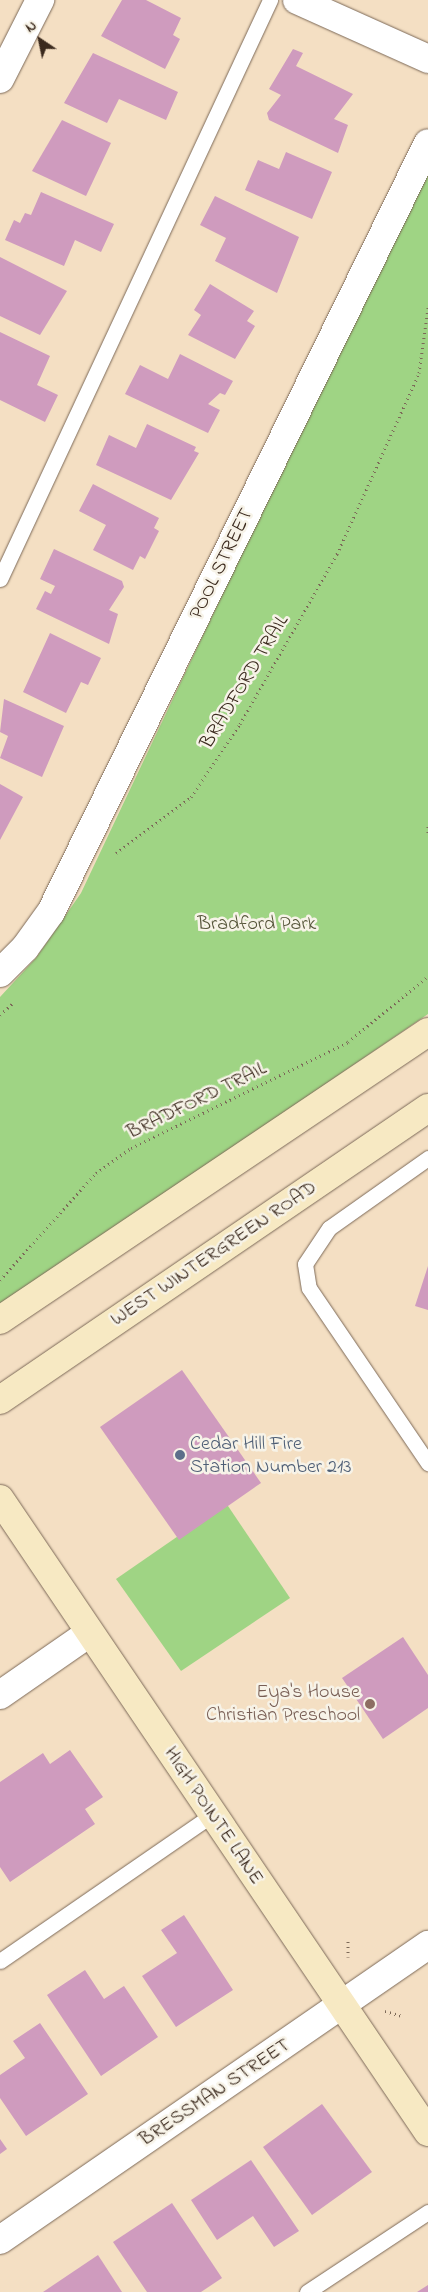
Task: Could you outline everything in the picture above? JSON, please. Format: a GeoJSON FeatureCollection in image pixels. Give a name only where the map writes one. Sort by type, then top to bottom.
{"type":"FeatureCollection","features":[{"type":"Feature","properties":{"kind":"street"},"geometry":{"type":"LineString","coordinates":[[0,79],[40,0]]}},
{"type":"Feature","properties":{"kind":"street"},"geometry":{"type":"LineString","coordinates":[[297,0],[428,59]]}},
{"type":"Feature","properties":{"kind":"street","name":"POOL STREET"},"geometry":{"type":"LineString","coordinates":[[0,974],[25,948],[51,912],[428,143]]}},
{"type":"Feature","properties":{"kind":"street"},"geometry":{"type":"LineString","coordinates":[[0,1320],[428,1032]]}},
{"type":"Feature","properties":{"kind":"street","name":"WEST WINTERGREEN ROAD"},"geometry":{"type":"LineString","coordinates":[[0,1400],[428,1108]]}},
{"type":"Feature","properties":{"kind":"street","name":"HIGH POINTE LANE"},"geometry":{"type":"LineString","coordinates":[[0,1499],[88,1634],[428,2132]]}},
{"type":"Feature","properties":{"kind":"street"},"geometry":{"type":"LineString","coordinates":[[0,1695],[88,1634]]}},
{"type":"Feature","properties":{"kind":"street","name":"BRESSMAN STREET"},"geometry":{"type":"LineString","coordinates":[[0,2240],[428,1945]]}},
{"type":"Feature","properties":{"kind":"lane"},"geometry":{"type":"LineString","coordinates":[[0,579],[270,0]]}},
{"type":"Feature","properties":{"kind":"lane"},"geometry":{"type":"LineString","coordinates":[[428,1158],[329,1228],[305,1264],[309,1288],[428,1463]]}},
{"type":"Feature","properties":{"kind":"lane"},"geometry":{"type":"LineString","coordinates":[[0,1961],[212,1815]]}},
{"type":"Feature","properties":{"kind":"lane"},"geometry":{"type":"LineString","coordinates":[[307,2292],[428,2212]]}},
{"type":"Feature","properties":{"kind":"path","name":"BRADFORD TRAIL"},"geometry":{"type":"LineString","coordinates":[[112,860],[191,797],[240,724],[332,563],[419,373],[428,308]]}},
{"type":"Feature","properties":{"kind":"path"},"geometry":{"type":"LineString","coordinates":[[428,826],[428,834]]}},
{"type":"Feature","properties":{"kind":"path","name":"BRADFORD TRAIL"},"geometry":{"type":"LineString","coordinates":[[0,1280],[96,1173],[132,1148],[348,1042],[428,976]]}},
{"type":"Feature","properties":{"kind":"path"},"geometry":{"type":"LineString","coordinates":[[0,1016],[18,998]]}},
{"type":"Feature","properties":{"kind":"path"},"geometry":{"type":"LineString","coordinates":[[348,1940],[348,1959]]}},
{"type":"Feature","properties":{"kind":"path"},"geometry":{"type":"LineString","coordinates":[[385,2011],[402,2016]]}},
{"type":"Feature","properties":{"kind":"green space","name":"Bradford Park"},"geometry":{"type":"Polygon","coordinates":[[[428,160],[428,1014],[0,1307],[0,997],[36,958],[81,893],[428,160]]]}},
{"type":"Feature","properties":{"kind":"green space"},"geometry":{"type":"Polygon","coordinates":[[[226,1503],[290,1598],[181,1671],[116,1579],[226,1503]]]}},
{"type":"Feature","properties":{"kind":"building"},"geometry":{"type":"Polygon","coordinates":[[[122,0],[146,0],[181,18],[173,35],[180,39],[165,69],[101,36],[122,0]]]}},
{"type":"Feature","properties":{"kind":"building"},"geometry":{"type":"Polygon","coordinates":[[[293,49],[303,53],[296,66],[353,94],[334,119],[348,125],[338,153],[269,120],[267,113],[281,95],[269,89],[293,49]]]}},
{"type":"Feature","properties":{"kind":"building"},"geometry":{"type":"Polygon","coordinates":[[[93,53],[178,92],[166,120],[119,99],[107,123],[64,103],[93,53]]]}},
{"type":"Feature","properties":{"kind":"building"},"geometry":{"type":"Polygon","coordinates":[[[62,120],[111,143],[86,196],[32,171],[62,120]]]}},
{"type":"Feature","properties":{"kind":"building"},"geometry":{"type":"Polygon","coordinates":[[[286,152],[332,172],[312,219],[245,190],[258,160],[279,169],[286,152]]]}},
{"type":"Feature","properties":{"kind":"building"},"geometry":{"type":"Polygon","coordinates":[[[41,192],[114,224],[101,252],[75,240],[64,266],[5,240],[14,220],[20,223],[25,213],[31,215],[41,192]]]}},
{"type":"Feature","properties":{"kind":"building"},"geometry":{"type":"Polygon","coordinates":[[[215,196],[299,237],[277,293],[215,261],[226,238],[200,225],[215,196]]]}},
{"type":"Feature","properties":{"kind":"building"},"geometry":{"type":"Polygon","coordinates":[[[0,257],[67,291],[40,335],[0,316],[0,257]]]}},
{"type":"Feature","properties":{"kind":"building"},"geometry":{"type":"Polygon","coordinates":[[[210,284],[254,311],[247,321],[255,326],[235,359],[188,335],[201,315],[194,310],[210,284]]]}},
{"type":"Feature","properties":{"kind":"building"},"geometry":{"type":"Polygon","coordinates":[[[0,332],[50,356],[37,385],[58,395],[45,422],[0,400],[0,332]]]}},
{"type":"Feature","properties":{"kind":"building"},"geometry":{"type":"Polygon","coordinates":[[[180,354],[233,381],[225,395],[220,393],[208,404],[220,410],[208,433],[125,394],[140,365],[168,379],[180,354]]]}},
{"type":"Feature","properties":{"kind":"building"},"geometry":{"type":"Polygon","coordinates":[[[147,424],[196,447],[194,451],[199,453],[171,500],[96,465],[109,435],[136,448],[147,424]]]}},
{"type":"Feature","properties":{"kind":"building"},"geometry":{"type":"Polygon","coordinates":[[[93,484],[159,518],[154,528],[159,531],[145,559],[140,556],[133,570],[93,550],[106,525],[79,511],[93,484]]]}},
{"type":"Feature","properties":{"kind":"building"},"geometry":{"type":"Polygon","coordinates":[[[54,549],[122,581],[124,587],[109,610],[118,614],[109,644],[36,609],[45,591],[51,594],[55,586],[40,579],[54,549]]]}},
{"type":"Feature","properties":{"kind":"building"},"geometry":{"type":"Polygon","coordinates":[[[50,633],[101,658],[88,685],[81,682],[66,713],[23,692],[50,633]]]}},
{"type":"Feature","properties":{"kind":"building"},"geometry":{"type":"Polygon","coordinates":[[[4,699],[64,726],[42,777],[0,758],[8,736],[0,732],[4,699]]]}},
{"type":"Feature","properties":{"kind":"building"},"geometry":{"type":"Polygon","coordinates":[[[0,784],[23,797],[0,840],[0,784]]]}},
{"type":"Feature","properties":{"kind":"building"},"geometry":{"type":"Polygon","coordinates":[[[428,1266],[428,1310],[415,1306],[428,1266]]]}},
{"type":"Feature","properties":{"kind":"building","name":"Cedar Hill Fire Station Number 213"},"geometry":{"type":"Polygon","coordinates":[[[182,1370],[261,1483],[179,1540],[100,1427],[182,1370]]]}},
{"type":"Feature","properties":{"kind":"building"},"geometry":{"type":"Polygon","coordinates":[[[403,1637],[428,1675],[428,1708],[383,1739],[342,1678],[403,1637]]]}},
{"type":"Feature","properties":{"kind":"building"},"geometry":{"type":"Polygon","coordinates":[[[70,1750],[103,1797],[85,1809],[95,1824],[10,1882],[0,1867],[0,1782],[43,1753],[50,1764],[70,1750]]]}},
{"type":"Feature","properties":{"kind":"building"},"geometry":{"type":"Polygon","coordinates":[[[184,1915],[233,1990],[176,2027],[142,1976],[177,1953],[161,1930],[184,1915]]]}},
{"type":"Feature","properties":{"kind":"building"},"geometry":{"type":"Polygon","coordinates":[[[85,1970],[104,1999],[124,1986],[158,2037],[101,2076],[47,1995],[85,1970]]]}},
{"type":"Feature","properties":{"kind":"building"},"geometry":{"type":"Polygon","coordinates":[[[40,2023],[88,2094],[26,2136],[0,2098],[0,2075],[25,2058],[13,2041],[40,2023]]]}},
{"type":"Feature","properties":{"kind":"building"},"geometry":{"type":"Polygon","coordinates":[[[322,2104],[372,2172],[312,2215],[263,2147],[322,2104]]]}},
{"type":"Feature","properties":{"kind":"building"},"geometry":{"type":"Polygon","coordinates":[[[0,2139],[7,2149],[0,2154],[0,2139]]]}},
{"type":"Feature","properties":{"kind":"building"},"geometry":{"type":"Polygon","coordinates":[[[251,2160],[299,2231],[274,2247],[253,2216],[217,2240],[191,2200],[251,2160]]]}},
{"type":"Feature","properties":{"kind":"building"},"geometry":{"type":"Polygon","coordinates":[[[172,2203],[222,2278],[201,2292],[147,2292],[113,2242],[172,2203]]]}},
{"type":"Feature","properties":{"kind":"building"},"geometry":{"type":"Polygon","coordinates":[[[98,2255],[122,2292],[43,2292],[98,2255]]]}},
{"type":"Feature","properties":{"kind":"building"},"geometry":{"type":"Polygon","coordinates":[[[428,2285],[428,2292],[417,2292],[428,2285]]]}},
{"type":"Feature","properties":{"kind":"place","name":"Cedar Hill Fire Station Number 213"},"geometry":{"type":"Point","coordinates":[180,1455]}},
{"type":"Feature","properties":{"kind":"place","name":"Eya's House Christian Preschool"},"geometry":{"type":"Point","coordinates":[370,1704]}}]}
